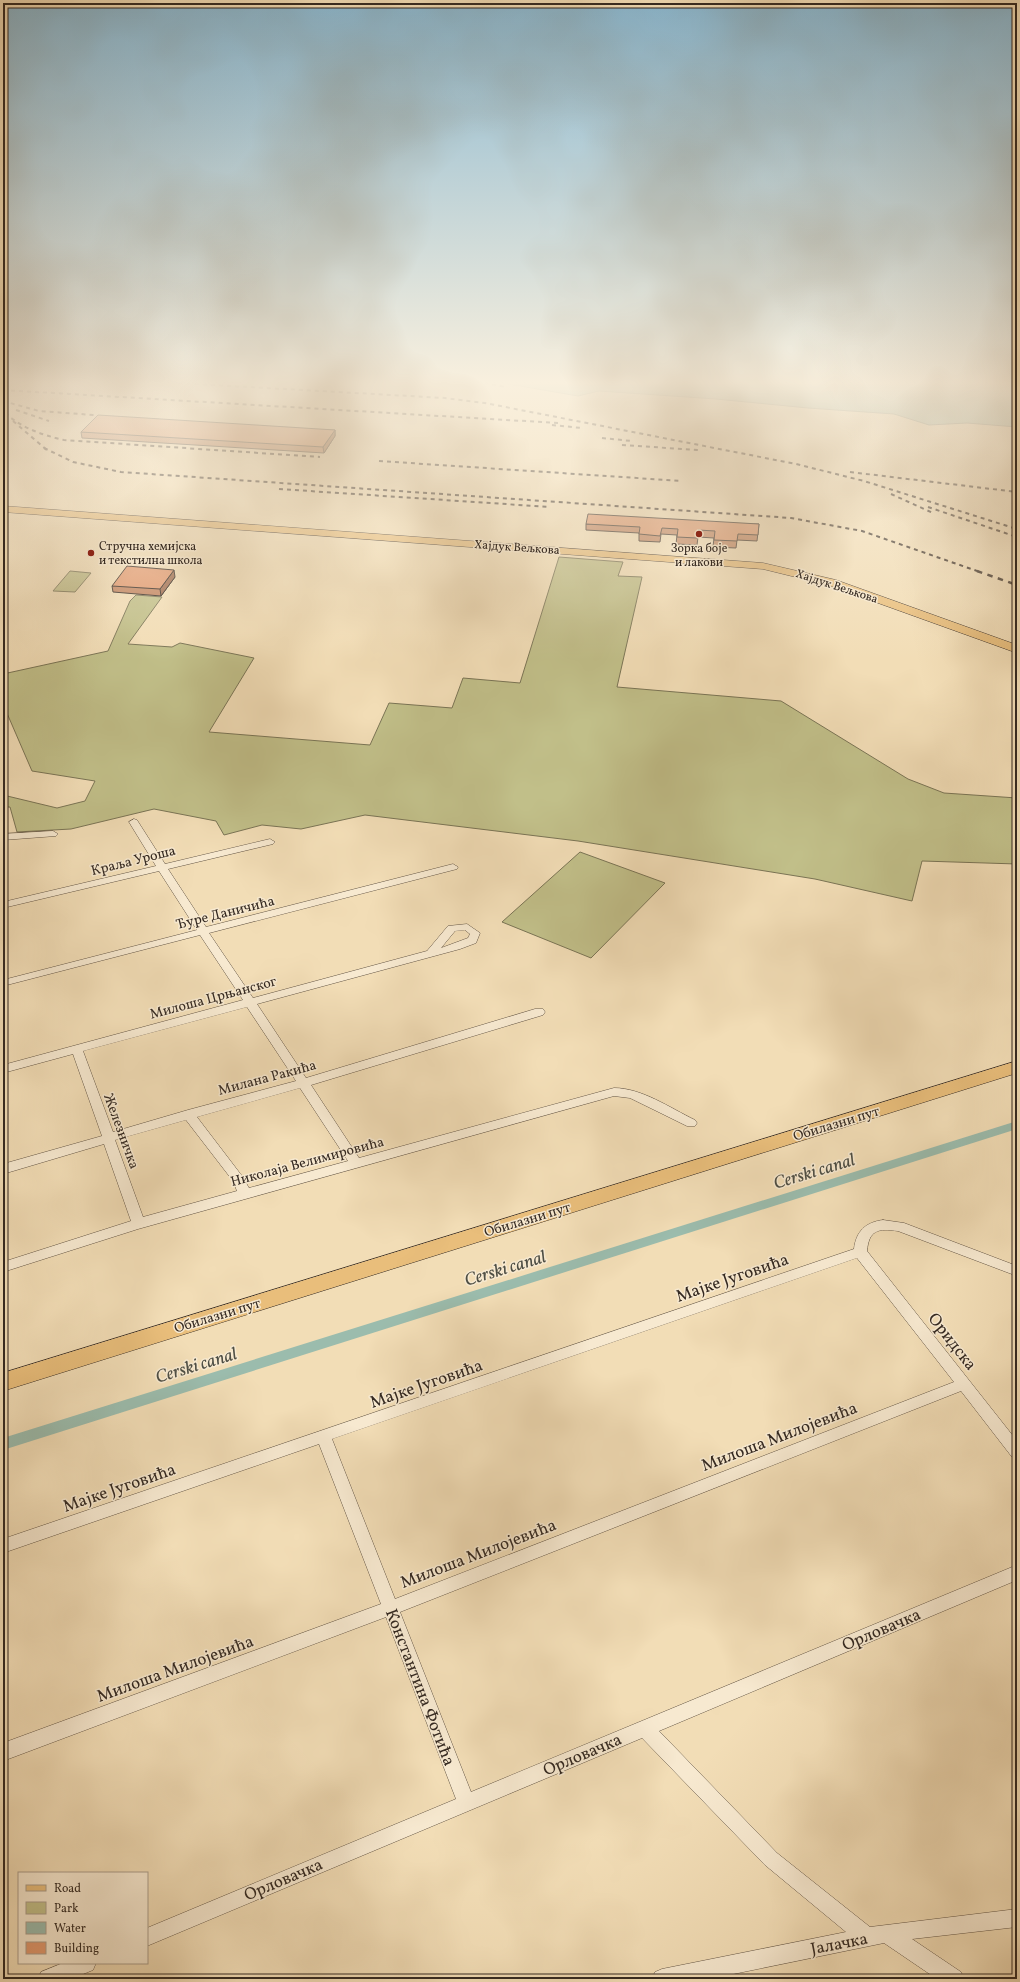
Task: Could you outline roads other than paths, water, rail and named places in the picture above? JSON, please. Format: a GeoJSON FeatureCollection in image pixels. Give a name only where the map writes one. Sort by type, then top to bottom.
{"type":"FeatureCollection","features":[{"type":"Feature","properties":{"kind":"main road","name":"Хајдук Вељкова"},"geometry":{"type":"LineString","coordinates":[[3,510],[758,565],[801,573],[839,584],[1017,649]]}},
{"type":"Feature","properties":{"kind":"main road","name":"Обилазни пут"},"geometry":{"type":"LineString","coordinates":[[3,1380],[1017,1067]]}},
{"type":"Feature","properties":{"kind":"street"},"geometry":{"type":"LineString","coordinates":[[134,822],[356,1164]]}},
{"type":"Feature","properties":{"kind":"street"},"geometry":{"type":"LineString","coordinates":[[3,837],[53,834]]}},
{"type":"Feature","properties":{"kind":"street","name":"Краља Уроша"},"geometry":{"type":"LineString","coordinates":[[3,905],[270,842]]}},
{"type":"Feature","properties":{"kind":"street","name":"Ђуре Даничића"},"geometry":{"type":"LineString","coordinates":[[3,983],[454,867]]}},
{"type":"Feature","properties":{"kind":"street","name":"Милоша Црњанског"},"geometry":{"type":"LineString","coordinates":[[3,1069],[431,953]]}},
{"type":"Feature","properties":{"kind":"street","name":"Милана Ракића"},"geometry":{"type":"LineString","coordinates":[[3,1169],[188,1114],[304,1083],[539,1012]]}},
{"type":"Feature","properties":{"kind":"street","name":"Железничка"},"geometry":{"type":"LineString","coordinates":[[77,1049],[139,1224]]}},
{"type":"Feature","properties":{"kind":"street","name":"Николаја Велимировића"},"geometry":{"type":"LineString","coordinates":[[3,1267],[139,1224],[620,1091],[634,1095],[691,1123]]}},
{"type":"Feature","properties":{"kind":"street"},"geometry":{"type":"LineString","coordinates":[[188,1114],[238,1179],[245,1194]]}},
{"type":"Feature","properties":{"kind":"street"},"geometry":{"type":"LineString","coordinates":[[860,1252],[860,1244],[865,1233],[878,1224],[888,1224],[899,1226],[1017,1270]]}},
{"type":"Feature","properties":{"kind":"street","name":"Оридска"},"geometry":{"type":"LineString","coordinates":[[860,1252],[1017,1452]]}},
{"type":"Feature","properties":{"kind":"street","name":"Мајке Југовића"},"geometry":{"type":"LineString","coordinates":[[3,1546],[860,1252]]}},
{"type":"Feature","properties":{"kind":"street","name":"Милоша Милојевића"},"geometry":{"type":"LineString","coordinates":[[3,1752],[390,1608],[964,1384]]}},
{"type":"Feature","properties":{"kind":"street","name":"Константина Фотића"},"geometry":{"type":"LineString","coordinates":[[324,1437],[466,1802]]}},
{"type":"Feature","properties":{"kind":"street","name":"Орловачка"},"geometry":{"type":"LineString","coordinates":[[148,1937],[1017,1572]]}},
{"type":"Feature","properties":{"kind":"street"},"geometry":{"type":"LineString","coordinates":[[644,1728],[771,1859],[866,1937]]}},
{"type":"Feature","properties":{"kind":"street","name":"Јалачка"},"geometry":{"type":"LineString","coordinates":[[662,1979],[886,1933],[1017,1918]]}},
{"type":"Feature","properties":{"kind":"street"},"geometry":{"type":"LineString","coordinates":[[886,1933],[954,1979]]}},
{"type":"Feature","properties":{"kind":"street"},"geometry":{"type":"LineString","coordinates":[[48,1979],[84,1964]]}},
{"type":"Feature","properties":{"kind":"waterway","name":"Cerski canal"},"geometry":{"type":"LineString","coordinates":[[3,1444],[1017,1125]]}},
{"type":"Feature","properties":{"kind":"railway"},"geometry":{"type":"LineString","coordinates":[[172,475],[791,518],[862,531],[980,572]]}},
{"type":"Feature","properties":{"kind":"railway"},"geometry":{"type":"LineString","coordinates":[[599,475],[682,481]]}},
{"type":"Feature","properties":{"kind":"railway"},"geometry":{"type":"LineString","coordinates":[[842,475],[1017,529]]}},
{"type":"Feature","properties":{"kind":"railway"},"geometry":{"type":"LineString","coordinates":[[879,475],[1017,492]]}},
{"type":"Feature","properties":{"kind":"railway"},"geometry":{"type":"LineString","coordinates":[[279,489],[550,507]]}},
{"type":"Feature","properties":{"kind":"railway"},"geometry":{"type":"LineString","coordinates":[[891,494],[933,513]]}},
{"type":"Feature","properties":{"kind":"railway"},"geometry":{"type":"LineString","coordinates":[[928,507],[1017,537]]}},
{"type":"Feature","properties":{"kind":"railway"},"geometry":{"type":"LineString","coordinates":[[977,571],[1017,585]]}},
{"type":"Feature","properties":{"kind":"place","name":"Зорка боје и лакови"},"geometry":{"type":"Point","coordinates":[699,534]}},
{"type":"Feature","properties":{"kind":"place","name":"Стручна хемијска и текстилна школа"},"geometry":{"type":"Point","coordinates":[91,553]}}]}
